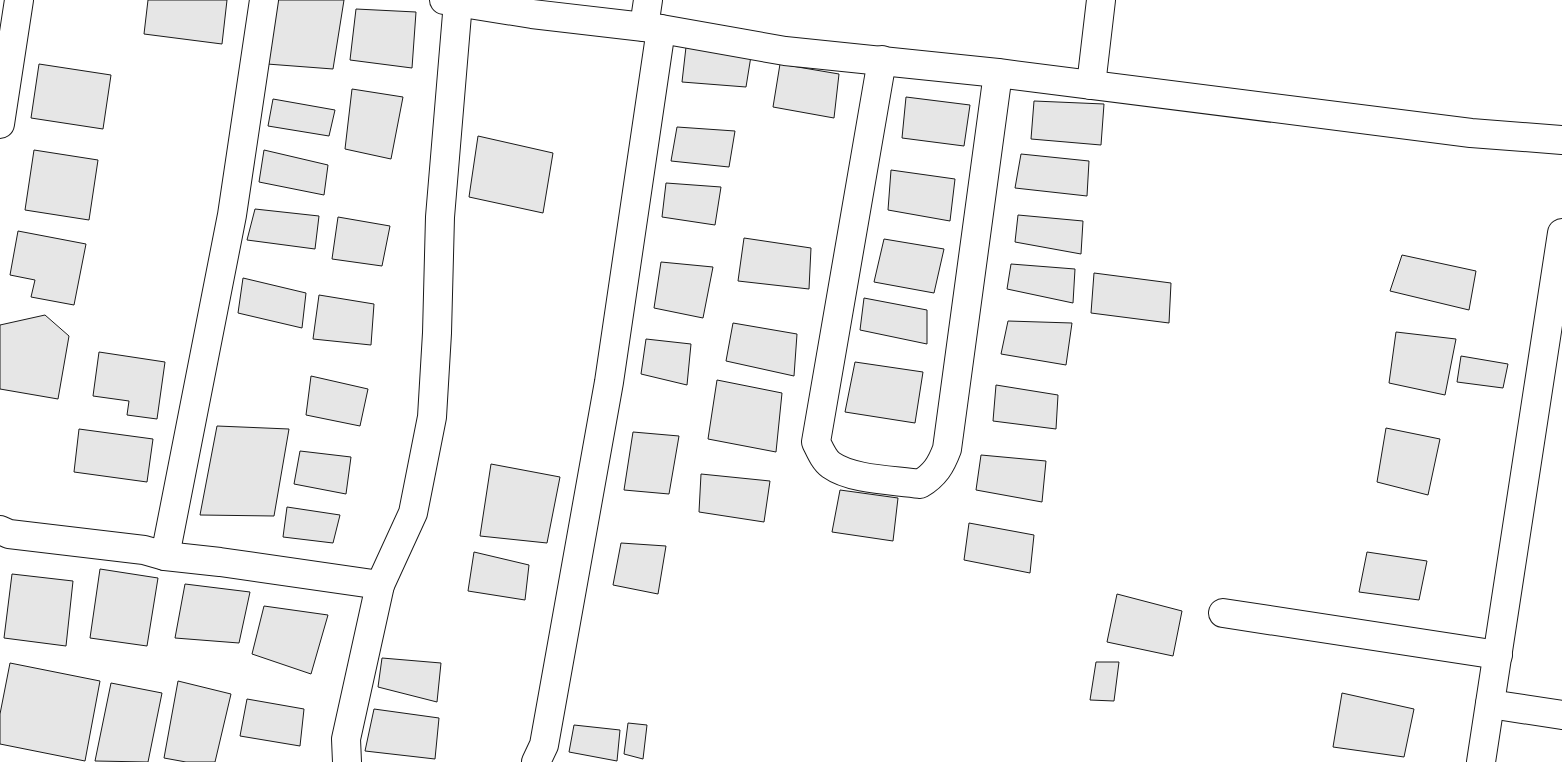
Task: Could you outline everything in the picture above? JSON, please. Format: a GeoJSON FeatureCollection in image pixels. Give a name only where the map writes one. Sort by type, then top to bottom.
{"type":"FeatureCollection","features":[{"type":"Feature","properties":{"kind":"street"},"geometry":{"type":"LineString","coordinates":[[0,124],[19,0]]}},
{"type":"Feature","properties":{"kind":"street"},"geometry":{"type":"LineString","coordinates":[[165,556],[232,215],[264,0]]}},
{"type":"Feature","properties":{"kind":"street"},"geometry":{"type":"LineString","coordinates":[[536,762],[544,745],[609,382],[653,28],[648,0]]}},
{"type":"Feature","properties":{"kind":"street"},"geometry":{"type":"LineString","coordinates":[[1091,85],[1101,0]]}},
{"type":"Feature","properties":{"kind":"street"},"geometry":{"type":"LineString","coordinates":[[347,762],[346,738],[380,585],[413,512],[432,417],[451,1],[532,14],[653,28],[785,51],[998,73],[1461,131],[1562,140]]}},
{"type":"Feature","properties":{"kind":"street"},"geometry":{"type":"LineString","coordinates":[[882,60],[816,442],[821,453],[830,464],[849,474],[920,484],[932,477],[942,464],[947,449],[998,73]]}},
{"type":"Feature","properties":{"kind":"street"},"geometry":{"type":"LineString","coordinates":[[1481,762],[1562,233]]}},
{"type":"Feature","properties":{"kind":"street"},"geometry":{"type":"LineString","coordinates":[[0,530],[9,534],[144,550],[165,556],[380,585]]}},
{"type":"Feature","properties":{"kind":"street"},"geometry":{"type":"LineString","coordinates":[[1223,613],[1498,655]]}},
{"type":"Feature","properties":{"kind":"street"},"geometry":{"type":"LineString","coordinates":[[1490,704],[1562,715]]}},
{"type":"Feature","properties":{"kind":"building"},"geometry":{"type":"Polygon","coordinates":[[[148,0],[227,0],[222,44],[144,34],[148,0]]]}},
{"type":"Feature","properties":{"kind":"building"},"geometry":{"type":"Polygon","coordinates":[[[278,0],[344,0],[333,69],[267,64],[278,0]]]}},
{"type":"Feature","properties":{"kind":"building"},"geometry":{"type":"Polygon","coordinates":[[[356,9],[416,12],[412,68],[350,60],[356,9]]]}},
{"type":"Feature","properties":{"kind":"building"},"geometry":{"type":"Polygon","coordinates":[[[686,47],[751,56],[746,87],[682,82],[686,47]]]}},
{"type":"Feature","properties":{"kind":"building"},"geometry":{"type":"Polygon","coordinates":[[[39,64],[111,75],[103,129],[31,118],[39,64]]]}},
{"type":"Feature","properties":{"kind":"building"},"geometry":{"type":"Polygon","coordinates":[[[780,64],[839,74],[834,118],[773,107],[780,64]]]}},
{"type":"Feature","properties":{"kind":"building"},"geometry":{"type":"Polygon","coordinates":[[[352,89],[403,97],[391,159],[345,149],[352,89]]]}},
{"type":"Feature","properties":{"kind":"building"},"geometry":{"type":"Polygon","coordinates":[[[906,97],[970,105],[964,146],[902,138],[906,97]]]}},
{"type":"Feature","properties":{"kind":"building"},"geometry":{"type":"Polygon","coordinates":[[[273,99],[335,110],[329,136],[268,126],[273,99]]]}},
{"type":"Feature","properties":{"kind":"building"},"geometry":{"type":"Polygon","coordinates":[[[1034,101],[1104,104],[1101,145],[1031,139],[1034,101]]]}},
{"type":"Feature","properties":{"kind":"building"},"geometry":{"type":"Polygon","coordinates":[[[677,127],[735,131],[729,167],[671,161],[677,127]]]}},
{"type":"Feature","properties":{"kind":"building"},"geometry":{"type":"Polygon","coordinates":[[[478,136],[553,153],[543,213],[469,197],[478,136]]]}},
{"type":"Feature","properties":{"kind":"building"},"geometry":{"type":"Polygon","coordinates":[[[34,150],[98,160],[89,220],[25,210],[34,150]]]}},
{"type":"Feature","properties":{"kind":"building"},"geometry":{"type":"Polygon","coordinates":[[[264,150],[328,165],[324,195],[259,182],[264,150]]]}},
{"type":"Feature","properties":{"kind":"building"},"geometry":{"type":"Polygon","coordinates":[[[1021,154],[1089,161],[1087,196],[1015,188],[1021,154]]]}},
{"type":"Feature","properties":{"kind":"building"},"geometry":{"type":"Polygon","coordinates":[[[891,170],[955,179],[950,221],[888,210],[891,170]]]}},
{"type":"Feature","properties":{"kind":"building"},"geometry":{"type":"Polygon","coordinates":[[[666,183],[721,187],[715,225],[662,217],[666,183]]]}},
{"type":"Feature","properties":{"kind":"building"},"geometry":{"type":"Polygon","coordinates":[[[255,209],[319,216],[315,249],[247,240],[255,209]]]}},
{"type":"Feature","properties":{"kind":"building"},"geometry":{"type":"Polygon","coordinates":[[[1018,215],[1083,221],[1081,254],[1015,242],[1018,215]]]}},
{"type":"Feature","properties":{"kind":"building"},"geometry":{"type":"Polygon","coordinates":[[[338,217],[390,226],[382,266],[332,259],[338,217]]]}},
{"type":"Feature","properties":{"kind":"building"},"geometry":{"type":"Polygon","coordinates":[[[18,231],[86,244],[74,305],[31,297],[35,280],[10,275],[18,231]]]}},
{"type":"Feature","properties":{"kind":"building"},"geometry":{"type":"Polygon","coordinates":[[[744,238],[811,248],[809,289],[738,281],[744,238]]]}},
{"type":"Feature","properties":{"kind":"building"},"geometry":{"type":"Polygon","coordinates":[[[884,239],[944,249],[934,293],[874,282],[884,239]]]}},
{"type":"Feature","properties":{"kind":"building"},"geometry":{"type":"Polygon","coordinates":[[[1402,255],[1476,271],[1469,310],[1390,291],[1402,255]]]}},
{"type":"Feature","properties":{"kind":"building"},"geometry":{"type":"Polygon","coordinates":[[[661,262],[713,267],[703,318],[654,308],[661,262]]]}},
{"type":"Feature","properties":{"kind":"building"},"geometry":{"type":"Polygon","coordinates":[[[1011,264],[1075,269],[1073,303],[1007,289],[1011,264]]]}},
{"type":"Feature","properties":{"kind":"building"},"geometry":{"type":"Polygon","coordinates":[[[1094,273],[1171,283],[1169,323],[1091,313],[1094,273]]]}},
{"type":"Feature","properties":{"kind":"building"},"geometry":{"type":"Polygon","coordinates":[[[243,278],[306,293],[302,328],[238,313],[243,278]]]}},
{"type":"Feature","properties":{"kind":"building"},"geometry":{"type":"Polygon","coordinates":[[[319,295],[374,304],[371,345],[313,339],[319,295]]]}},
{"type":"Feature","properties":{"kind":"building"},"geometry":{"type":"Polygon","coordinates":[[[864,298],[927,310],[927,344],[860,330],[864,298]]]}},
{"type":"Feature","properties":{"kind":"building"},"geometry":{"type":"Polygon","coordinates":[[[45,315],[69,336],[58,399],[0,389],[0,325],[45,315]]]}},
{"type":"Feature","properties":{"kind":"building"},"geometry":{"type":"Polygon","coordinates":[[[1008,321],[1072,323],[1066,365],[1001,354],[1008,321]]]}},
{"type":"Feature","properties":{"kind":"building"},"geometry":{"type":"Polygon","coordinates":[[[733,323],[797,334],[794,376],[726,361],[733,323]]]}},
{"type":"Feature","properties":{"kind":"building"},"geometry":{"type":"Polygon","coordinates":[[[1396,332],[1456,339],[1445,395],[1389,383],[1396,332]]]}},
{"type":"Feature","properties":{"kind":"building"},"geometry":{"type":"Polygon","coordinates":[[[646,339],[691,344],[687,385],[641,374],[646,339]]]}},
{"type":"Feature","properties":{"kind":"building"},"geometry":{"type":"Polygon","coordinates":[[[99,352],[165,362],[157,419],[127,415],[129,401],[93,396],[99,352]]]}},
{"type":"Feature","properties":{"kind":"building"},"geometry":{"type":"Polygon","coordinates":[[[1461,356],[1508,364],[1503,388],[1457,382],[1461,356]]]}},
{"type":"Feature","properties":{"kind":"building"},"geometry":{"type":"Polygon","coordinates":[[[855,362],[923,372],[915,423],[845,412],[855,362]]]}},
{"type":"Feature","properties":{"kind":"building"},"geometry":{"type":"Polygon","coordinates":[[[311,376],[368,389],[360,426],[306,415],[311,376]]]}},
{"type":"Feature","properties":{"kind":"building"},"geometry":{"type":"Polygon","coordinates":[[[717,380],[782,393],[776,452],[708,439],[717,380]]]}},
{"type":"Feature","properties":{"kind":"building"},"geometry":{"type":"Polygon","coordinates":[[[996,385],[1058,395],[1056,429],[993,421],[996,385]]]}},
{"type":"Feature","properties":{"kind":"building"},"geometry":{"type":"Polygon","coordinates":[[[217,426],[289,429],[274,516],[200,515],[217,426]]]}},
{"type":"Feature","properties":{"kind":"building"},"geometry":{"type":"Polygon","coordinates":[[[1386,428],[1440,439],[1428,495],[1377,482],[1386,428]]]}},
{"type":"Feature","properties":{"kind":"building"},"geometry":{"type":"Polygon","coordinates":[[[79,429],[153,439],[147,482],[74,472],[79,429]]]}},
{"type":"Feature","properties":{"kind":"building"},"geometry":{"type":"Polygon","coordinates":[[[633,432],[679,436],[669,494],[624,490],[633,432]]]}},
{"type":"Feature","properties":{"kind":"building"},"geometry":{"type":"Polygon","coordinates":[[[300,451],[351,457],[346,494],[294,484],[300,451]]]}},
{"type":"Feature","properties":{"kind":"building"},"geometry":{"type":"Polygon","coordinates":[[[981,455],[1046,461],[1042,502],[976,490],[981,455]]]}},
{"type":"Feature","properties":{"kind":"building"},"geometry":{"type":"Polygon","coordinates":[[[491,464],[560,477],[547,543],[480,536],[491,464]]]}},
{"type":"Feature","properties":{"kind":"building"},"geometry":{"type":"Polygon","coordinates":[[[701,474],[770,481],[764,522],[699,512],[701,474]]]}},
{"type":"Feature","properties":{"kind":"building"},"geometry":{"type":"Polygon","coordinates":[[[840,490],[898,498],[893,541],[832,532],[840,490]]]}},
{"type":"Feature","properties":{"kind":"building"},"geometry":{"type":"Polygon","coordinates":[[[287,507],[340,515],[333,543],[283,537],[287,507]]]}},
{"type":"Feature","properties":{"kind":"building"},"geometry":{"type":"Polygon","coordinates":[[[969,523],[1034,535],[1030,573],[964,560],[969,523]]]}},
{"type":"Feature","properties":{"kind":"building"},"geometry":{"type":"Polygon","coordinates":[[[621,543],[666,546],[658,594],[613,585],[621,543]]]}},
{"type":"Feature","properties":{"kind":"building"},"geometry":{"type":"Polygon","coordinates":[[[474,552],[529,565],[525,600],[468,591],[474,552]]]}},
{"type":"Feature","properties":{"kind":"building"},"geometry":{"type":"Polygon","coordinates":[[[1367,552],[1427,561],[1419,600],[1359,592],[1367,552]]]}},
{"type":"Feature","properties":{"kind":"building"},"geometry":{"type":"Polygon","coordinates":[[[100,569],[158,578],[147,646],[90,638],[100,569]]]}},
{"type":"Feature","properties":{"kind":"building"},"geometry":{"type":"Polygon","coordinates":[[[12,574],[73,581],[66,646],[4,638],[12,574]]]}},
{"type":"Feature","properties":{"kind":"building"},"geometry":{"type":"Polygon","coordinates":[[[185,584],[250,592],[239,643],[175,638],[185,584]]]}},
{"type":"Feature","properties":{"kind":"building"},"geometry":{"type":"Polygon","coordinates":[[[1117,594],[1182,611],[1173,656],[1107,642],[1117,594]]]}},
{"type":"Feature","properties":{"kind":"building"},"geometry":{"type":"Polygon","coordinates":[[[264,606],[328,615],[311,674],[252,654],[264,606]]]}},
{"type":"Feature","properties":{"kind":"building"},"geometry":{"type":"Polygon","coordinates":[[[382,658],[441,663],[437,702],[378,687],[382,658]]]}},
{"type":"Feature","properties":{"kind":"building"},"geometry":{"type":"Polygon","coordinates":[[[1096,662],[1119,662],[1114,701],[1090,700],[1096,662]]]}},
{"type":"Feature","properties":{"kind":"building"},"geometry":{"type":"Polygon","coordinates":[[[10,663],[100,681],[85,761],[0,744],[0,714],[10,663]]]}},
{"type":"Feature","properties":{"kind":"building"},"geometry":{"type":"Polygon","coordinates":[[[178,681],[231,694],[215,762],[186,762],[164,758],[178,681]]]}},
{"type":"Feature","properties":{"kind":"building"},"geometry":{"type":"Polygon","coordinates":[[[111,683],[162,693],[148,762],[95,761],[111,683]]]}},
{"type":"Feature","properties":{"kind":"building"},"geometry":{"type":"Polygon","coordinates":[[[1342,693],[1414,709],[1404,757],[1333,747],[1342,693]]]}},
{"type":"Feature","properties":{"kind":"building"},"geometry":{"type":"Polygon","coordinates":[[[247,699],[304,709],[300,746],[240,736],[247,699]]]}},
{"type":"Feature","properties":{"kind":"building"},"geometry":{"type":"Polygon","coordinates":[[[374,709],[439,718],[435,759],[365,751],[374,709]]]}},
{"type":"Feature","properties":{"kind":"building"},"geometry":{"type":"Polygon","coordinates":[[[628,723],[647,725],[643,759],[624,754],[628,723]]]}},
{"type":"Feature","properties":{"kind":"building"},"geometry":{"type":"Polygon","coordinates":[[[574,725],[620,730],[617,761],[569,752],[574,725]]]}}]}
